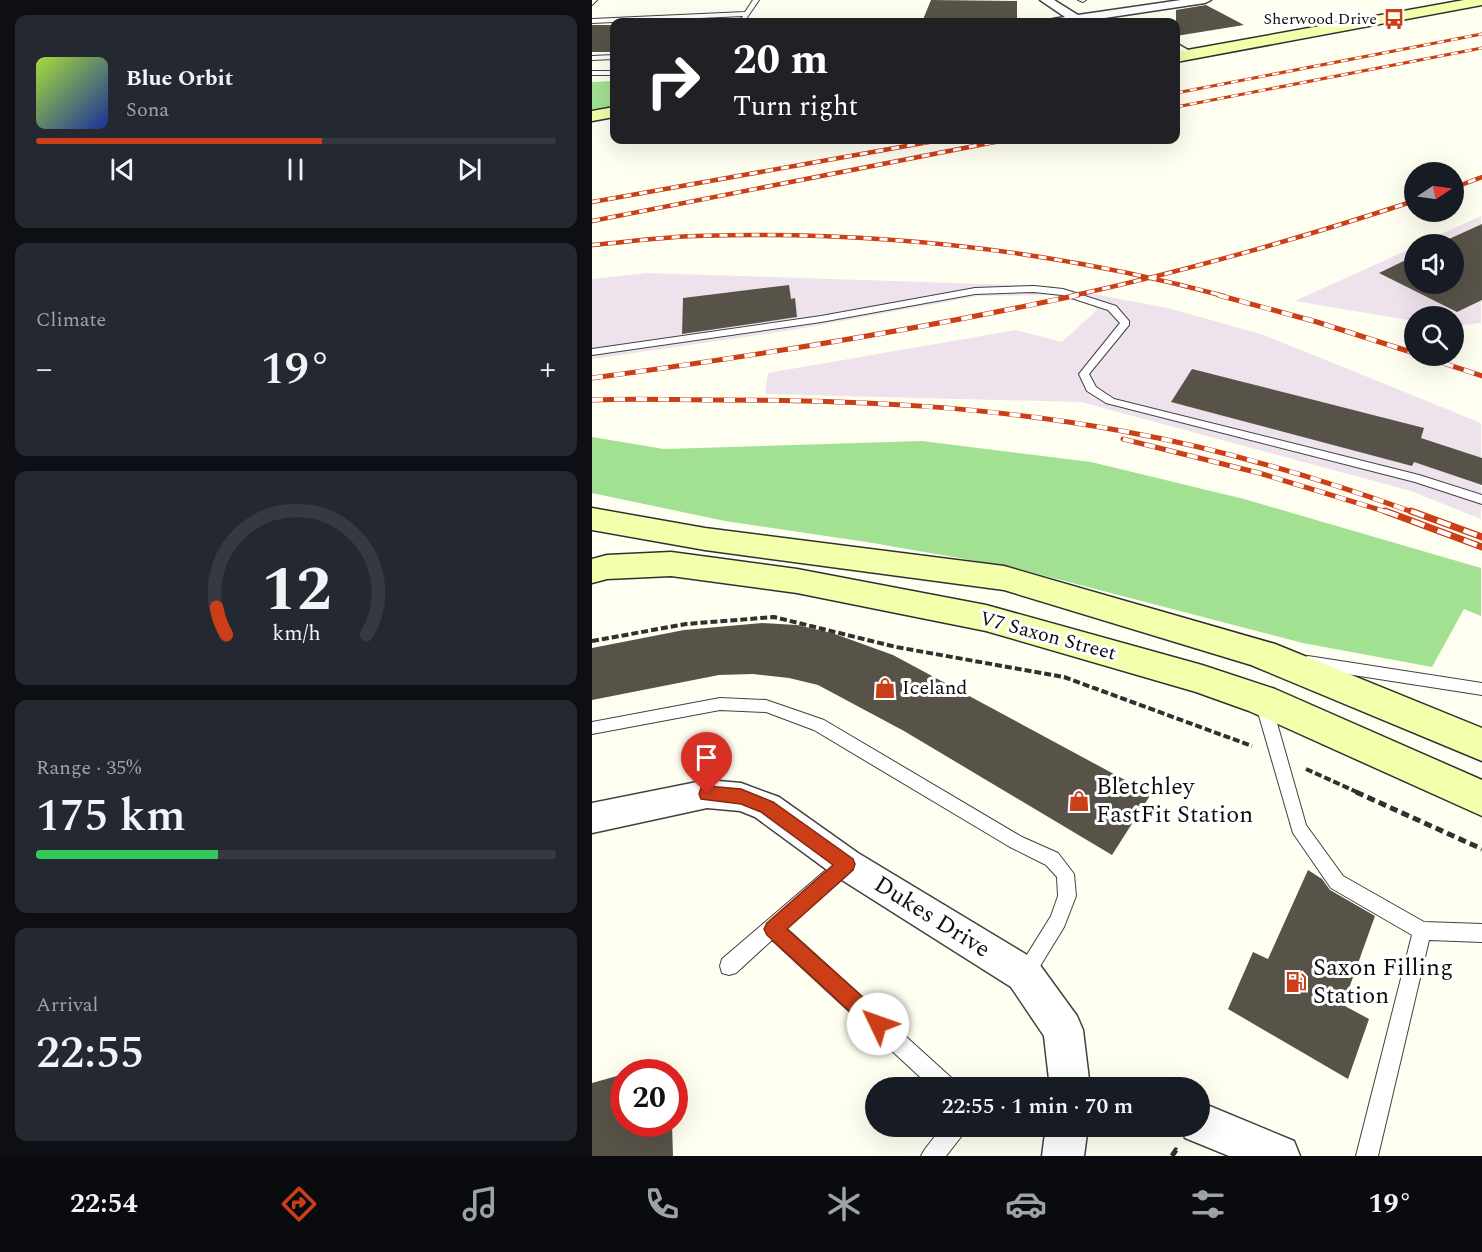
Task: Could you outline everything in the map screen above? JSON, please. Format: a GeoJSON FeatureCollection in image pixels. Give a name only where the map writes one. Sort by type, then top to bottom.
{"type":"FeatureCollection","features":[{"type":"Feature","properties":{"kind":"main road"},"geometry":{"type":"LineString","coordinates":[[1180,53],[1482,1]]}},
{"type":"Feature","properties":{"kind":"main road"},"geometry":{"type":"LineString","coordinates":[[592,116],[610,113]]}},
{"type":"Feature","properties":{"kind":"main road"},"geometry":{"type":"LineString","coordinates":[[592,519],[705,539],[1004,578],[1262,654],[1482,745]]}},
{"type":"Feature","properties":{"kind":"main road","name":"V7 Saxon Street"},"geometry":{"type":"LineString","coordinates":[[592,571],[607,567],[672,564],[797,580],[986,618],[1202,679],[1262,700],[1482,799]]}},
{"type":"Feature","properties":{"kind":"street"},"geometry":{"type":"LineString","coordinates":[[1046,0],[1073,18]]}},
{"type":"Feature","properties":{"kind":"street"},"geometry":{"type":"LineString","coordinates":[[1138,0],[1152,8]]}},
{"type":"Feature","properties":{"kind":"street"},"geometry":{"type":"LineString","coordinates":[[1088,18],[1205,0]]}},
{"type":"Feature","properties":{"kind":"street"},"geometry":{"type":"LineString","coordinates":[[1118,13],[1127,18]]}},
{"type":"Feature","properties":{"kind":"street","name":"Dukes Drive"},"geometry":{"type":"LineString","coordinates":[[592,818],[707,794],[741,797],[767,807],[846,864],[1024,974],[1063,1030],[1069,1077]]}},
{"type":"Feature","properties":{"kind":"street"},"geometry":{"type":"LineString","coordinates":[[1210,1127],[1279,1156]]}},
{"type":"Feature","properties":{"kind":"street"},"geometry":{"type":"LineString","coordinates":[[1063,1156],[1066,1137]]}},
{"type":"Feature","properties":{"kind":"lane"},"geometry":{"type":"LineString","coordinates":[[744,18],[756,0]]}},
{"type":"Feature","properties":{"kind":"lane"},"geometry":{"type":"LineString","coordinates":[[658,18],[745,14]]}},
{"type":"Feature","properties":{"kind":"lane"},"geometry":{"type":"LineString","coordinates":[[592,21],[610,20]]}},
{"type":"Feature","properties":{"kind":"lane"},"geometry":{"type":"LineString","coordinates":[[592,58],[610,57]]}},
{"type":"Feature","properties":{"kind":"lane"},"geometry":{"type":"LineString","coordinates":[[592,73],[610,73]]}},
{"type":"Feature","properties":{"kind":"lane"},"geometry":{"type":"LineString","coordinates":[[592,352],[821,319],[975,291],[1034,289],[1063,292],[1112,308],[1125,323],[1084,374],[1091,389],[1110,401],[1419,479],[1482,500]]}},
{"type":"Feature","properties":{"kind":"lane"},"geometry":{"type":"LineString","coordinates":[[1262,654],[1482,689]]}},
{"type":"Feature","properties":{"kind":"lane"},"geometry":{"type":"LineString","coordinates":[[1262,700],[1299,828],[1337,882],[1422,931],[1482,933]]}},
{"type":"Feature","properties":{"kind":"lane"},"geometry":{"type":"LineString","coordinates":[[592,728],[720,704],[766,706],[819,725],[1016,842],[1052,860],[1064,874],[1067,896],[1058,921],[1024,974]]}},
{"type":"Feature","properties":{"kind":"lane"},"geometry":{"type":"LineString","coordinates":[[729,966],[846,864]]}},
{"type":"Feature","properties":{"kind":"lane"},"geometry":{"type":"LineString","coordinates":[[773,929],[936,1077]]}},
{"type":"Feature","properties":{"kind":"lane"},"geometry":{"type":"LineString","coordinates":[[1367,1156],[1422,931]]}},
{"type":"Feature","properties":{"kind":"lane"},"geometry":{"type":"LineString","coordinates":[[932,1156],[948,1137]]}},
{"type":"Feature","properties":{"kind":"path"},"geometry":{"type":"LineString","coordinates":[[592,641],[686,624],[774,617],[896,647],[1064,677],[1255,747]]}},
{"type":"Feature","properties":{"kind":"path"},"geometry":{"type":"LineString","coordinates":[[1311,771],[1482,849]]}},
{"type":"Feature","properties":{"kind":"shaded area"},"geometry":{"type":"Polygon","coordinates":[[[1481,216],[1481,323],[1464,325],[1464,306],[1404,306],[1404,319],[1295,301],[1404,252],[1404,294],[1464,294],[1464,234],[1441,234],[1481,216]]]}},
{"type":"Feature","properties":{"kind":"shaded area"},"geometry":{"type":"Polygon","coordinates":[[[647,273],[1050,286],[1168,308],[1264,335],[1481,423],[1481,519],[1411,491],[1081,402],[765,394],[768,373],[1016,330],[1062,342],[1097,310],[1092,304],[1053,295],[979,296],[793,330],[592,359],[592,279],[647,273]]]}},
{"type":"Feature","properties":{"kind":"green space"},"geometry":{"type":"Polygon","coordinates":[[[610,81],[610,107],[592,110],[592,82],[610,81]]]}},
{"type":"Feature","properties":{"kind":"green space"},"geometry":{"type":"Polygon","coordinates":[[[592,437],[664,449],[922,441],[1091,462],[1244,499],[1481,568],[1481,616],[1464,609],[1432,667],[1303,643],[1011,567],[867,542],[725,521],[592,493],[592,437]]]}},
{"type":"Feature","properties":{"kind":"building"},"geometry":{"type":"Polygon","coordinates":[[[931,0],[1017,1],[1017,18],[924,18],[931,0]]]}},
{"type":"Feature","properties":{"kind":"building"},"geometry":{"type":"Polygon","coordinates":[[[1206,5],[1244,25],[1180,35],[1180,18],[1176,18],[1176,10],[1206,5]]]}},
{"type":"Feature","properties":{"kind":"building"},"geometry":{"type":"Polygon","coordinates":[[[592,25],[610,25],[610,52],[592,52],[592,25]]]}},
{"type":"Feature","properties":{"kind":"building"},"geometry":{"type":"Polygon","coordinates":[[[1482,224],[1482,300],[1464,309],[1464,306],[1445,306],[1421,294],[1464,294],[1464,234],[1460,234],[1482,224]]]}},
{"type":"Feature","properties":{"kind":"building"},"geometry":{"type":"Polygon","coordinates":[[[1404,261],[1404,286],[1379,273],[1404,261]]]}},
{"type":"Feature","properties":{"kind":"building"},"geometry":{"type":"Polygon","coordinates":[[[789,285],[791,299],[795,298],[797,317],[682,334],[683,298],[789,285]]]}},
{"type":"Feature","properties":{"kind":"building"},"geometry":{"type":"Polygon","coordinates":[[[1192,369],[1424,428],[1421,438],[1482,458],[1482,485],[1414,462],[1412,466],[1171,402],[1192,369]]]}},
{"type":"Feature","properties":{"kind":"building"},"geometry":{"type":"Polygon","coordinates":[[[762,623],[797,625],[832,633],[893,655],[1151,794],[1112,855],[904,731],[818,685],[789,678],[753,674],[719,675],[592,700],[592,648],[684,630],[762,623]]]}},
{"type":"Feature","properties":{"kind":"building","name":"Saxon Filling Station"},"geometry":{"type":"Polygon","coordinates":[[[1308,870],[1322,879],[1330,890],[1375,916],[1343,1005],[1369,1019],[1348,1079],[1228,1009],[1253,952],[1268,959],[1308,870]]]}},
{"type":"Feature","properties":{"kind":"building"},"geometry":{"type":"Polygon","coordinates":[[[610,1078],[610,1137],[672,1137],[673,1156],[592,1156],[592,1083],[610,1078]]]}},
{"type":"Feature","properties":{"kind":"railway"},"geometry":{"type":"LineString","coordinates":[[1180,92],[1482,34]]}},
{"type":"Feature","properties":{"kind":"railway"},"geometry":{"type":"LineString","coordinates":[[1180,106],[1482,48]]}},
{"type":"Feature","properties":{"kind":"railway"},"geometry":{"type":"LineString","coordinates":[[592,202],[918,144]]}},
{"type":"Feature","properties":{"kind":"railway"},"geometry":{"type":"LineString","coordinates":[[592,221],[985,144]]}},
{"type":"Feature","properties":{"kind":"railway"},"geometry":{"type":"LineString","coordinates":[[1464,184],[1482,177]]}},
{"type":"Feature","properties":{"kind":"railway"},"geometry":{"type":"LineString","coordinates":[[1150,278],[1244,253],[1404,204]]}},
{"type":"Feature","properties":{"kind":"railway"},"geometry":{"type":"LineString","coordinates":[[592,245],[696,236],[829,236],[962,246],[1094,266],[1150,278]]}},
{"type":"Feature","properties":{"kind":"railway"},"geometry":{"type":"LineString","coordinates":[[1071,296],[1150,278]]}},
{"type":"Feature","properties":{"kind":"railway"},"geometry":{"type":"LineString","coordinates":[[1150,278],[1224,296]]}},
{"type":"Feature","properties":{"kind":"railway"},"geometry":{"type":"LineString","coordinates":[[592,378],[836,341],[957,320],[1078,295]]}},
{"type":"Feature","properties":{"kind":"railway"},"geometry":{"type":"LineString","coordinates":[[1218,295],[1317,322],[1404,350]]}},
{"type":"Feature","properties":{"kind":"railway"},"geometry":{"type":"LineString","coordinates":[[1452,366],[1482,376]]}},
{"type":"Feature","properties":{"kind":"railway"},"geometry":{"type":"LineString","coordinates":[[592,400],[770,400],[871,403],[972,410],[1072,422],[1196,446],[1306,476],[1415,513]]}},
{"type":"Feature","properties":{"kind":"railway"},"geometry":{"type":"LineString","coordinates":[[1123,439],[1259,473],[1390,513]]}},
{"type":"Feature","properties":{"kind":"railway"},"geometry":{"type":"LineString","coordinates":[[1385,511],[1482,547]]}},
{"type":"Feature","properties":{"kind":"railway"},"geometry":{"type":"LineString","coordinates":[[1411,511],[1482,537]]}},
{"type":"Feature","properties":{"kind":"place","name":"Sherwood Drive"},"geometry":{"type":"Point","coordinates":[1394,19]}},
{"type":"Feature","properties":{"kind":"place","name":"Iceland"},"geometry":{"type":"Point","coordinates":[885,688]}},
{"type":"Feature","properties":{"kind":"place","name":"Bletchley FastFit Station"},"geometry":{"type":"Point","coordinates":[1079,801]}},
{"type":"Feature","properties":{"kind":"place","name":"Saxon Filling Station"},"geometry":{"type":"Point","coordinates":[1296,982]}},
{"type":"Feature","properties":{"kind":"route"},"geometry":{"type":"LineString","coordinates":[[707,794],[741,797],[767,807],[846,864],[773,929],[878,1024]]}}]}
